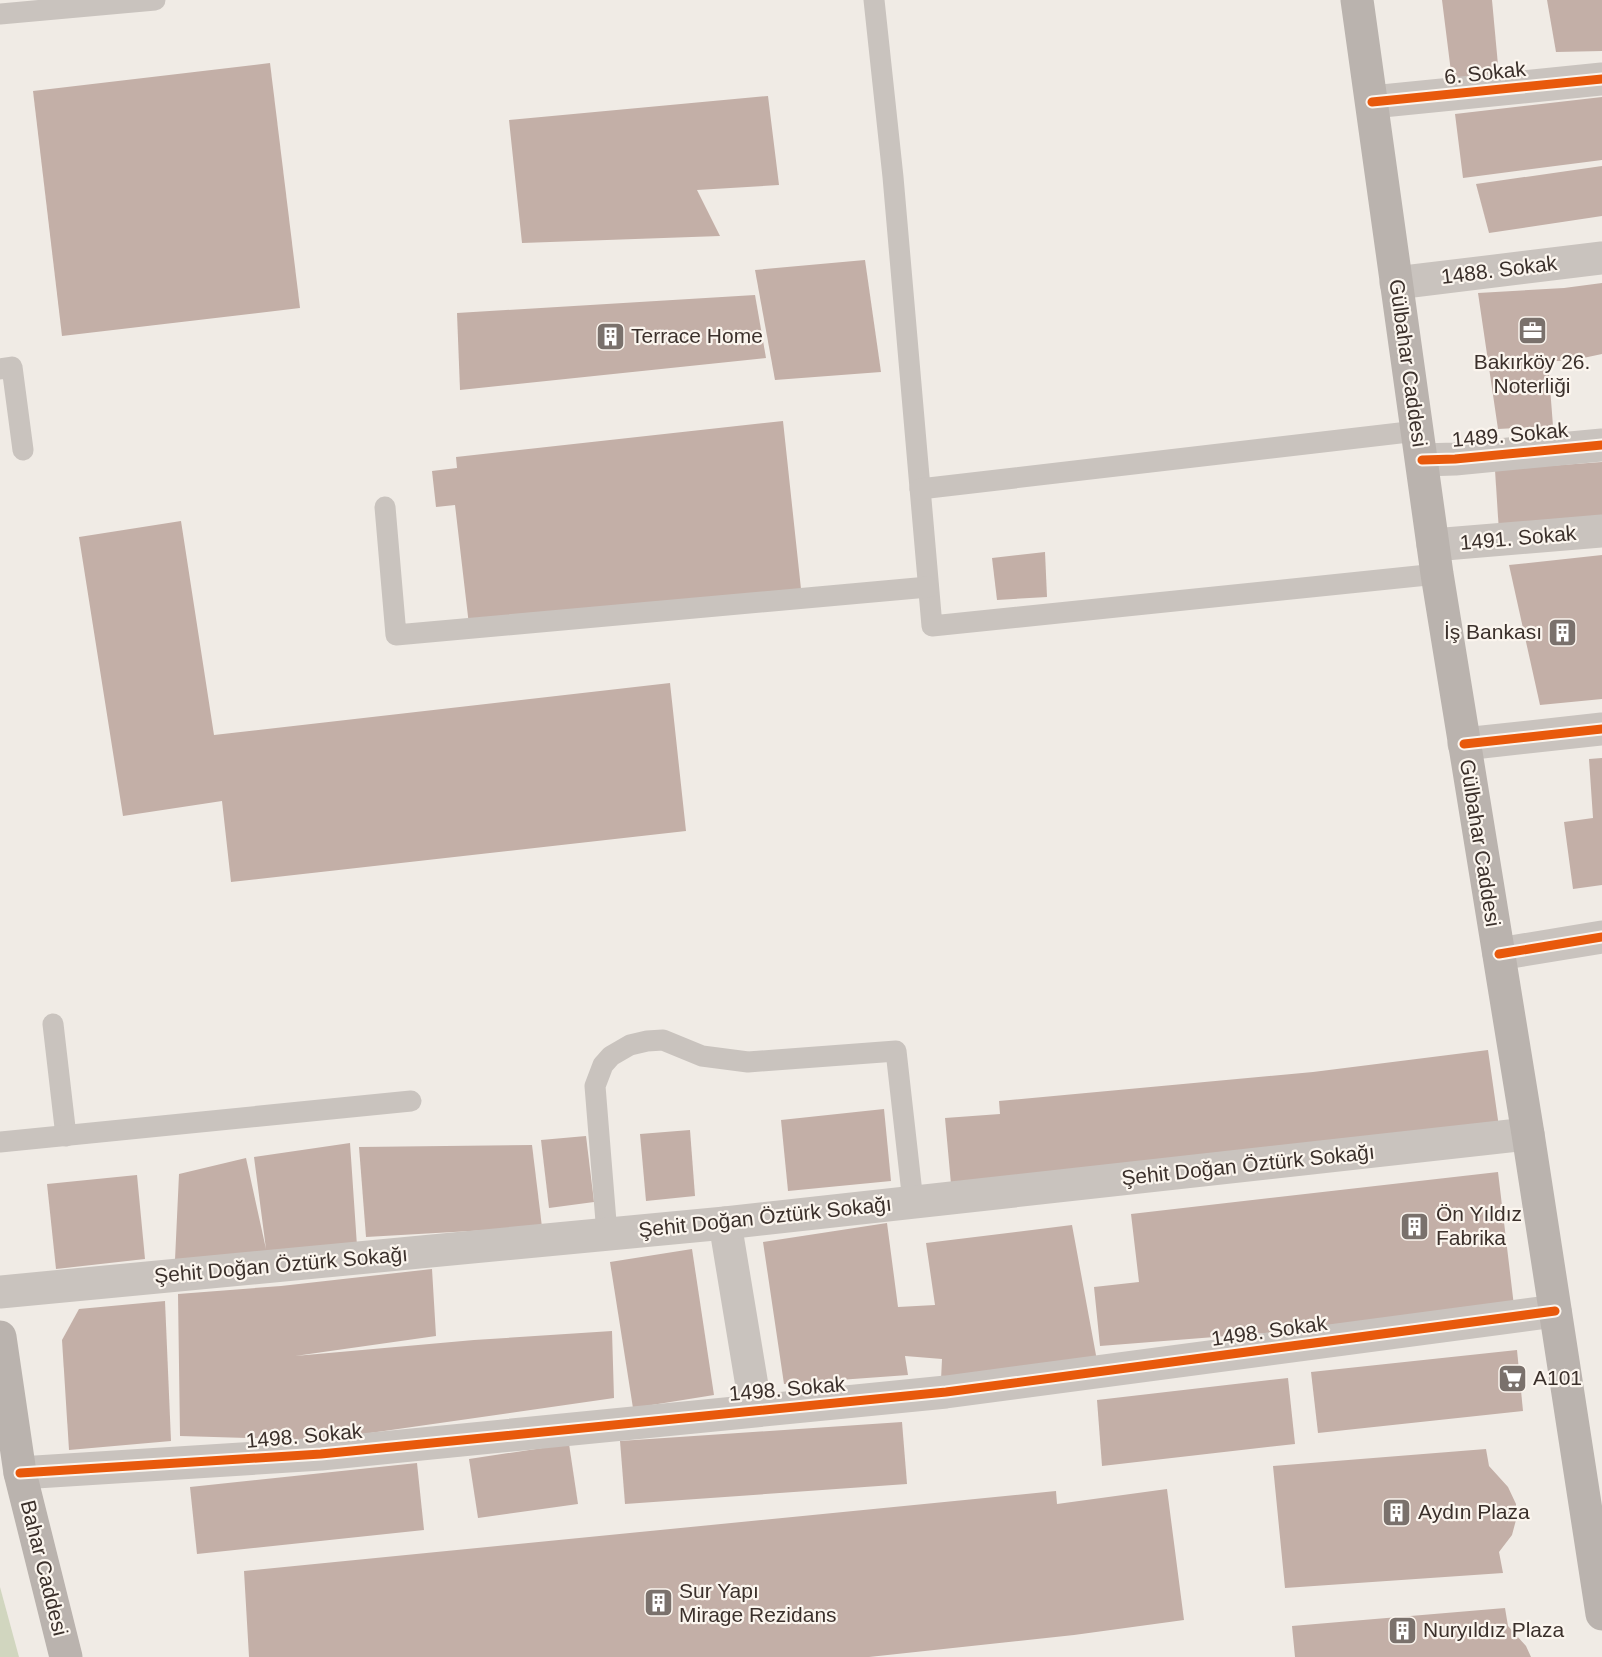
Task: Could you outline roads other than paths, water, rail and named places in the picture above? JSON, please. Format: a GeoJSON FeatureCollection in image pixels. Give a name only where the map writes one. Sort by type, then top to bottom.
{"type":"FeatureCollection","features":[{"type":"Feature","properties":{"kind":"main road","name":"Gülbahar Caddesi"},"geometry":{"type":"LineString","coordinates":[[1357,0],[1435,560],[1528,1134],[1602,1614]]}},
{"type":"Feature","properties":{"kind":"main road","name":"Bahar Caddesi"},"geometry":{"type":"LineString","coordinates":[[0,1337],[20,1473],[66,1657]]}},
{"type":"Feature","properties":{"kind":"street","name":"6. Sokak"},"geometry":{"type":"LineString","coordinates":[[1372,102],[1602,79]]}},
{"type":"Feature","properties":{"kind":"street","name":"1488. Sokak"},"geometry":{"type":"LineString","coordinates":[[1396,283],[1602,258]]}},
{"type":"Feature","properties":{"kind":"street","name":"1489. Sokak"},"geometry":{"type":"LineString","coordinates":[[1420,445],[1455,459],[1602,445]]}},
{"type":"Feature","properties":{"kind":"street","name":"1491. Sokak"},"geometry":{"type":"LineString","coordinates":[[1435,560],[1602,531]]}},
{"type":"Feature","properties":{"kind":"street"},"geometry":{"type":"LineString","coordinates":[[1464,744],[1602,729]]}},
{"type":"Feature","properties":{"kind":"street"},"geometry":{"type":"LineString","coordinates":[[1499,954],[1602,937]]}},
{"type":"Feature","properties":{"kind":"street","name":"Şehit Doğan Öztürk Sokağı"},"geometry":{"type":"LineString","coordinates":[[0,1292],[724,1222],[1528,1134]]}},
{"type":"Feature","properties":{"kind":"street"},"geometry":{"type":"LineString","coordinates":[[724,1222],[756,1410]]}},
{"type":"Feature","properties":{"kind":"street","name":"1498. Sokak"},"geometry":{"type":"LineString","coordinates":[[20,1473],[321,1454],[946,1392],[1555,1311]]}},
{"type":"Feature","properties":{"kind":"lane"},"geometry":{"type":"LineString","coordinates":[[0,14],[155,0]]}},
{"type":"Feature","properties":{"kind":"lane"},"geometry":{"type":"LineString","coordinates":[[874,0],[893,177],[932,627],[1435,560]]}},
{"type":"Feature","properties":{"kind":"lane"},"geometry":{"type":"LineString","coordinates":[[0,369],[12,367],[23,450]]}},
{"type":"Feature","properties":{"kind":"lane"},"geometry":{"type":"LineString","coordinates":[[920,489],[1420,445]]}},
{"type":"Feature","properties":{"kind":"lane"},"geometry":{"type":"LineString","coordinates":[[385,507],[396,635],[928,587]]}},
{"type":"Feature","properties":{"kind":"lane"},"geometry":{"type":"LineString","coordinates":[[53,1024],[66,1136]]}},
{"type":"Feature","properties":{"kind":"lane"},"geometry":{"type":"LineString","coordinates":[[607,1234],[596,1086],[603,1065],[611,1056],[630,1045],[646,1041],[663,1040],[702,1056],[748,1062],[896,1051],[913,1202]]}},
{"type":"Feature","properties":{"kind":"lane"},"geometry":{"type":"LineString","coordinates":[[0,1142],[411,1101]]}},
{"type":"Feature","properties":{"kind":"place","name":"Bakırköy 26. Noterliği"},"geometry":{"type":"Point","coordinates":[1532,331]}},
{"type":"Feature","properties":{"kind":"place","name":"Terrace Home"},"geometry":{"type":"Point","coordinates":[610,336]}},
{"type":"Feature","properties":{"kind":"place","name":"İş Bankası"},"geometry":{"type":"Point","coordinates":[1563,632]}},
{"type":"Feature","properties":{"kind":"place","name":"Ön Yıldız Fabrika"},"geometry":{"type":"Point","coordinates":[1415,1226]}},
{"type":"Feature","properties":{"kind":"place","name":"A101"},"geometry":{"type":"Point","coordinates":[1512,1378]}},
{"type":"Feature","properties":{"kind":"place","name":"Aydın Plaza"},"geometry":{"type":"Point","coordinates":[1397,1512]}},
{"type":"Feature","properties":{"kind":"place","name":"Sur Yapı Mirage Rezidans"},"geometry":{"type":"Point","coordinates":[658,1603]}},
{"type":"Feature","properties":{"kind":"place","name":"Nuryıldız Plaza"},"geometry":{"type":"Point","coordinates":[1402,1630]}}]}
